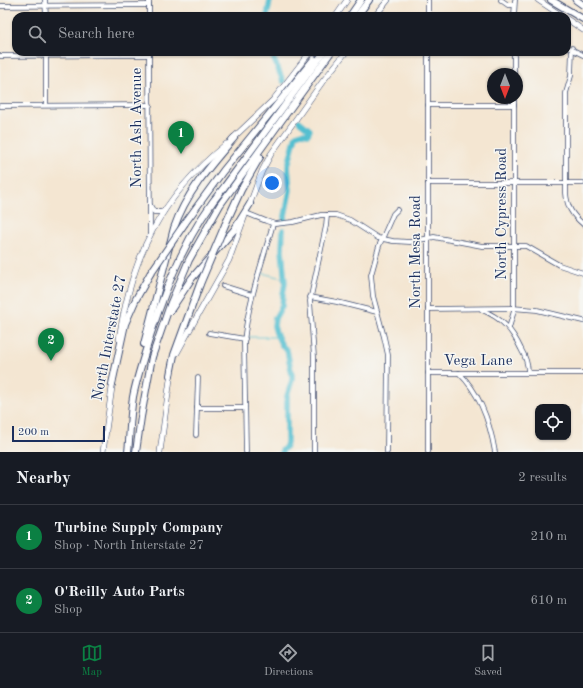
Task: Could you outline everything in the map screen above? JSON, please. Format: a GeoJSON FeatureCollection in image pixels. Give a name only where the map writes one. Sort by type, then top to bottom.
{"type":"FeatureCollection","features":[{"type":"Feature","properties":{"kind":"highway"},"geometry":{"type":"LineString","coordinates":[[353,12],[361,0]]}},
{"type":"Feature","properties":{"kind":"highway"},"geometry":{"type":"LineString","coordinates":[[360,12],[369,0]]}},
{"type":"Feature","properties":{"kind":"highway"},"geometry":{"type":"LineString","coordinates":[[551,0],[583,18]]}},
{"type":"Feature","properties":{"kind":"highway"},"geometry":{"type":"LineString","coordinates":[[558,0],[583,18]]}},
{"type":"Feature","properties":{"kind":"highway"},"geometry":{"type":"LineString","coordinates":[[576,0],[583,5]]}},
{"type":"Feature","properties":{"kind":"highway"},"geometry":{"type":"LineString","coordinates":[[112,384],[125,324],[136,299],[150,274],[227,166],[318,56]]}},
{"type":"Feature","properties":{"kind":"highway"},"geometry":{"type":"LineString","coordinates":[[133,398],[147,347],[164,296],[178,262],[200,220],[212,201],[225,186],[321,56]]}},
{"type":"Feature","properties":{"kind":"highway"},"geometry":{"type":"LineString","coordinates":[[136,452],[152,357],[180,279],[222,201],[328,56]]}},
{"type":"Feature","properties":{"kind":"highway"},"geometry":{"type":"LineString","coordinates":[[170,376],[174,355],[200,284],[225,225],[248,177],[289,110]]}},
{"type":"Feature","properties":{"kind":"highway"},"geometry":{"type":"LineString","coordinates":[[128,452],[133,398],[148,323],[177,218],[193,188],[234,138]]}},
{"type":"Feature","properties":{"kind":"highway"},"geometry":{"type":"LineString","coordinates":[[165,319],[192,278],[234,230],[250,204]]}},
{"type":"Feature","properties":{"kind":"main road"},"geometry":{"type":"LineString","coordinates":[[339,12],[347,0]]}},
{"type":"Feature","properties":{"kind":"main road"},"geometry":{"type":"LineString","coordinates":[[378,12],[388,0]]}},
{"type":"Feature","properties":{"kind":"main road"},"geometry":{"type":"LineString","coordinates":[[538,0],[556,12]]}},
{"type":"Feature","properties":{"kind":"main road"},"geometry":{"type":"LineString","coordinates":[[571,22],[583,30]]}},
{"type":"Feature","properties":{"kind":"main road","name":"North Interstate 27"},"geometry":{"type":"LineString","coordinates":[[103,452],[112,384],[127,295],[140,256],[150,235],[164,211],[189,179],[212,155],[234,138],[273,100],[307,56]]}},
{"type":"Feature","properties":{"kind":"main road"},"geometry":{"type":"LineString","coordinates":[[160,452],[170,376],[173,364],[183,340],[229,260],[262,171],[271,154],[323,81],[343,56]]}},
{"type":"Feature","properties":{"kind":"street"},"geometry":{"type":"LineString","coordinates":[[45,0],[46,12]]}},
{"type":"Feature","properties":{"kind":"street"},"geometry":{"type":"LineString","coordinates":[[428,0],[428,12]]}},
{"type":"Feature","properties":{"kind":"street"},"geometry":{"type":"LineString","coordinates":[[501,0],[508,5],[514,6]]}},
{"type":"Feature","properties":{"kind":"street"},"geometry":{"type":"LineString","coordinates":[[514,12],[515,0]]}},
{"type":"Feature","properties":{"kind":"street"},"geometry":{"type":"LineString","coordinates":[[0,6],[149,2]]}},
{"type":"Feature","properties":{"kind":"street"},"geometry":{"type":"LineString","coordinates":[[571,49],[583,55]]}},
{"type":"Feature","properties":{"kind":"street"},"geometry":{"type":"LineString","coordinates":[[0,56],[12,55]]}},
{"type":"Feature","properties":{"kind":"street"},"geometry":{"type":"LineString","coordinates":[[46,56],[46,105]]}},
{"type":"Feature","properties":{"kind":"street","name":"North Ash Avenue"},"geometry":{"type":"LineString","coordinates":[[149,56],[150,235]]}},
{"type":"Feature","properties":{"kind":"street","name":"North Mesa Road"},"geometry":{"type":"LineString","coordinates":[[428,56],[428,452]]}},
{"type":"Feature","properties":{"kind":"street"},"geometry":{"type":"LineString","coordinates":[[514,56],[514,68]]}},
{"type":"Feature","properties":{"kind":"street"},"geometry":{"type":"LineString","coordinates":[[570,56],[571,76],[566,93],[567,202],[575,218],[583,224]]}},
{"type":"Feature","properties":{"kind":"street"},"geometry":{"type":"LineString","coordinates":[[0,106],[150,105]]}},
{"type":"Feature","properties":{"kind":"street"},"geometry":{"type":"LineString","coordinates":[[428,105],[514,105]]}},
{"type":"Feature","properties":{"kind":"street","name":"North Cypress Road"},"geometry":{"type":"LineString","coordinates":[[509,328],[514,308],[514,105]]}},
{"type":"Feature","properties":{"kind":"street"},"geometry":{"type":"LineString","coordinates":[[428,183],[583,183]]}},
{"type":"Feature","properties":{"kind":"street","name":"North Ash Avenue"},"geometry":{"type":"LineString","coordinates":[[150,204],[154,212],[164,211]]}},
{"type":"Feature","properties":{"kind":"street"},"geometry":{"type":"LineString","coordinates":[[387,452],[388,356],[377,312],[371,274],[375,255],[393,214],[397,210]]}},
{"type":"Feature","properties":{"kind":"street"},"geometry":{"type":"LineString","coordinates":[[246,213],[273,224],[293,222],[327,215],[344,217],[382,240],[402,242],[438,238],[482,246],[526,246],[559,265],[583,273]]}},
{"type":"Feature","properties":{"kind":"street"},"geometry":{"type":"LineString","coordinates":[[314,452],[314,357],[309,307],[327,215]]}},
{"type":"Feature","properties":{"kind":"street"},"geometry":{"type":"LineString","coordinates":[[246,452],[245,339],[252,295],[273,224]]}},
{"type":"Feature","properties":{"kind":"street"},"geometry":{"type":"LineString","coordinates":[[223,286],[252,295]]}},
{"type":"Feature","properties":{"kind":"street"},"geometry":{"type":"LineString","coordinates":[[310,298],[337,302],[377,312]]}},
{"type":"Feature","properties":{"kind":"street"},"geometry":{"type":"LineString","coordinates":[[428,308],[514,308],[550,312],[583,321]]}},
{"type":"Feature","properties":{"kind":"street"},"geometry":{"type":"LineString","coordinates":[[478,309],[496,317],[509,328],[525,356],[528,372]]}},
{"type":"Feature","properties":{"kind":"street"},"geometry":{"type":"LineString","coordinates":[[209,332],[245,339]]}},
{"type":"Feature","properties":{"kind":"street","name":"Vega Lane"},"geometry":{"type":"LineString","coordinates":[[428,373],[583,372]]}},
{"type":"Feature","properties":{"kind":"street"},"geometry":{"type":"LineString","coordinates":[[459,373],[472,387],[481,403],[495,452]]}},
{"type":"Feature","properties":{"kind":"street"},"geometry":{"type":"LineString","coordinates":[[196,435],[198,378]]}},
{"type":"Feature","properties":{"kind":"street"},"geometry":{"type":"LineString","coordinates":[[197,408],[245,408]]}},
{"type":"Feature","properties":{"kind":"waterway"},"geometry":{"type":"LineString","coordinates":[[268,12],[270,0]]}},
{"type":"Feature","properties":{"kind":"waterway"},"geometry":{"type":"LineString","coordinates":[[273,56],[283,81]]}},
{"type":"Feature","properties":{"kind":"waterway"},"geometry":{"type":"LineString","coordinates":[[284,221],[290,190],[288,166],[296,135],[302,133],[308,134],[310,130],[299,121]]}},
{"type":"Feature","properties":{"kind":"waterway"},"geometry":{"type":"LineString","coordinates":[[282,452],[287,443],[287,396],[292,380],[287,350],[282,346],[274,326],[275,318],[282,306],[285,283],[282,250],[283,230]]}},
{"type":"Feature","properties":{"kind":"waterway"},"geometry":{"type":"LineString","coordinates":[[262,273],[286,279]]}},
{"type":"Feature","properties":{"kind":"waterway"},"geometry":{"type":"LineString","coordinates":[[248,337],[278,337]]}},
{"type":"Feature","properties":{"kind":"waterway"},"geometry":{"type":"LineString","coordinates":[[278,452],[282,450]]}},
{"type":"Feature","properties":{"kind":"place","name":"Turbine Supply Company"},"geometry":{"type":"Point","coordinates":[181,154]}},
{"type":"Feature","properties":{"kind":"place","name":"O'Reilly Auto Parts"},"geometry":{"type":"Point","coordinates":[51,361]}}]}
